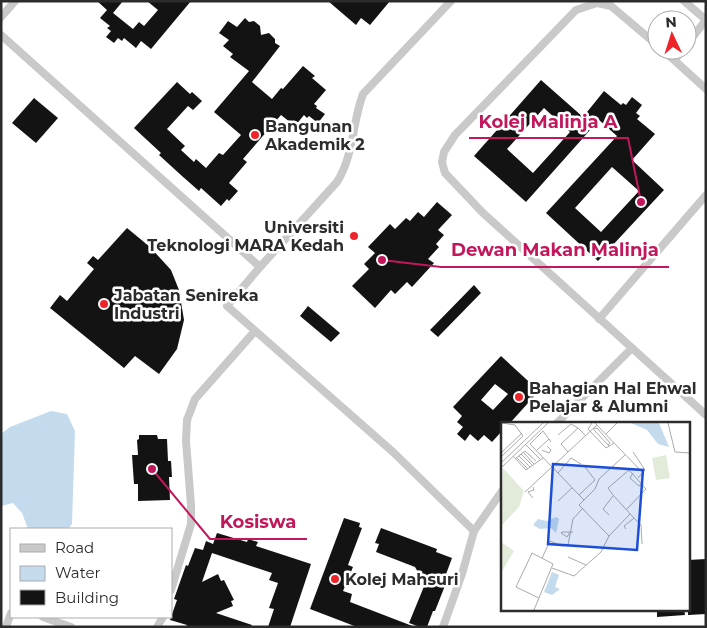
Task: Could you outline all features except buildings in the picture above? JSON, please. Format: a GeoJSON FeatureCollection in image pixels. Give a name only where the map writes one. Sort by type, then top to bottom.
{"type":"FeatureCollection","features":[{"type":"Feature","properties":{"kind":"street"},"geometry":{"type":"LineString","coordinates":[[1,17],[15,1]]}},
{"type":"Feature","properties":{"kind":"street"},"geometry":{"type":"LineString","coordinates":[[451,1],[363,94],[356,111],[345,170],[337,182],[227,306],[393,452],[474,531]]}},
{"type":"Feature","properties":{"kind":"street"},"geometry":{"type":"LineString","coordinates":[[684,1],[706,20],[697,31]]}},
{"type":"Feature","properties":{"kind":"street"},"geometry":{"type":"LineString","coordinates":[[647,37],[611,6],[597,3],[576,10],[455,135],[444,152],[442,162],[445,173],[483,213],[706,415]]}},
{"type":"Feature","properties":{"kind":"street"},"geometry":{"type":"LineString","coordinates":[[1,35],[260,267]]}},
{"type":"Feature","properties":{"kind":"street"},"geometry":{"type":"LineString","coordinates":[[675,60],[706,88]]}},
{"type":"Feature","properties":{"kind":"street"},"geometry":{"type":"LineString","coordinates":[[599,319],[706,195]]}},
{"type":"Feature","properties":{"kind":"street"},"geometry":{"type":"LineString","coordinates":[[172,587],[191,524],[186,441],[187,420],[195,399],[254,331]]}},
{"type":"Feature","properties":{"kind":"street"},"geometry":{"type":"LineString","coordinates":[[558,422],[632,348]]}},
{"type":"Feature","properties":{"kind":"street"},"geometry":{"type":"LineString","coordinates":[[442,627],[462,574],[474,531],[501,492]]}},
{"type":"Feature","properties":{"kind":"street"},"geometry":{"type":"LineString","coordinates":[[46,618],[71,627]]}},
{"type":"Feature","properties":{"kind":"water"},"geometry":{"type":"Polygon","coordinates":[[[51,411],[67,414],[75,431],[72,524],[69,528],[28,528],[22,513],[13,503],[1,506],[1,434],[10,427],[51,411]]]}},
{"type":"Feature","properties":{"kind":"place","name":"Bangunan Akademik 2"},"geometry":{"type":"Point","coordinates":[255,135]}},
{"type":"Feature","properties":{"kind":"place","name":"Kolej Malinja A"},"geometry":{"type":"Point","coordinates":[641,202]}},
{"type":"Feature","properties":{"kind":"place","name":"Universiti Teknologi MARA Kedah"},"geometry":{"type":"Point","coordinates":[354,236]}},
{"type":"Feature","properties":{"kind":"place","name":"Dewan Makan Malinja"},"geometry":{"type":"Point","coordinates":[382,260]}},
{"type":"Feature","properties":{"kind":"place","name":"Jabatan Senireka Industri"},"geometry":{"type":"Point","coordinates":[104,304]}},
{"type":"Feature","properties":{"kind":"place","name":"Bahagian Hal Ehwal Pelajar & Alumni"},"geometry":{"type":"Point","coordinates":[519,397]}},
{"type":"Feature","properties":{"kind":"place","name":"Kosiswa"},"geometry":{"type":"Point","coordinates":[152,469]}},
{"type":"Feature","properties":{"kind":"place","name":"Kolej Mahsuri"},"geometry":{"type":"Point","coordinates":[335,579]}}]}
